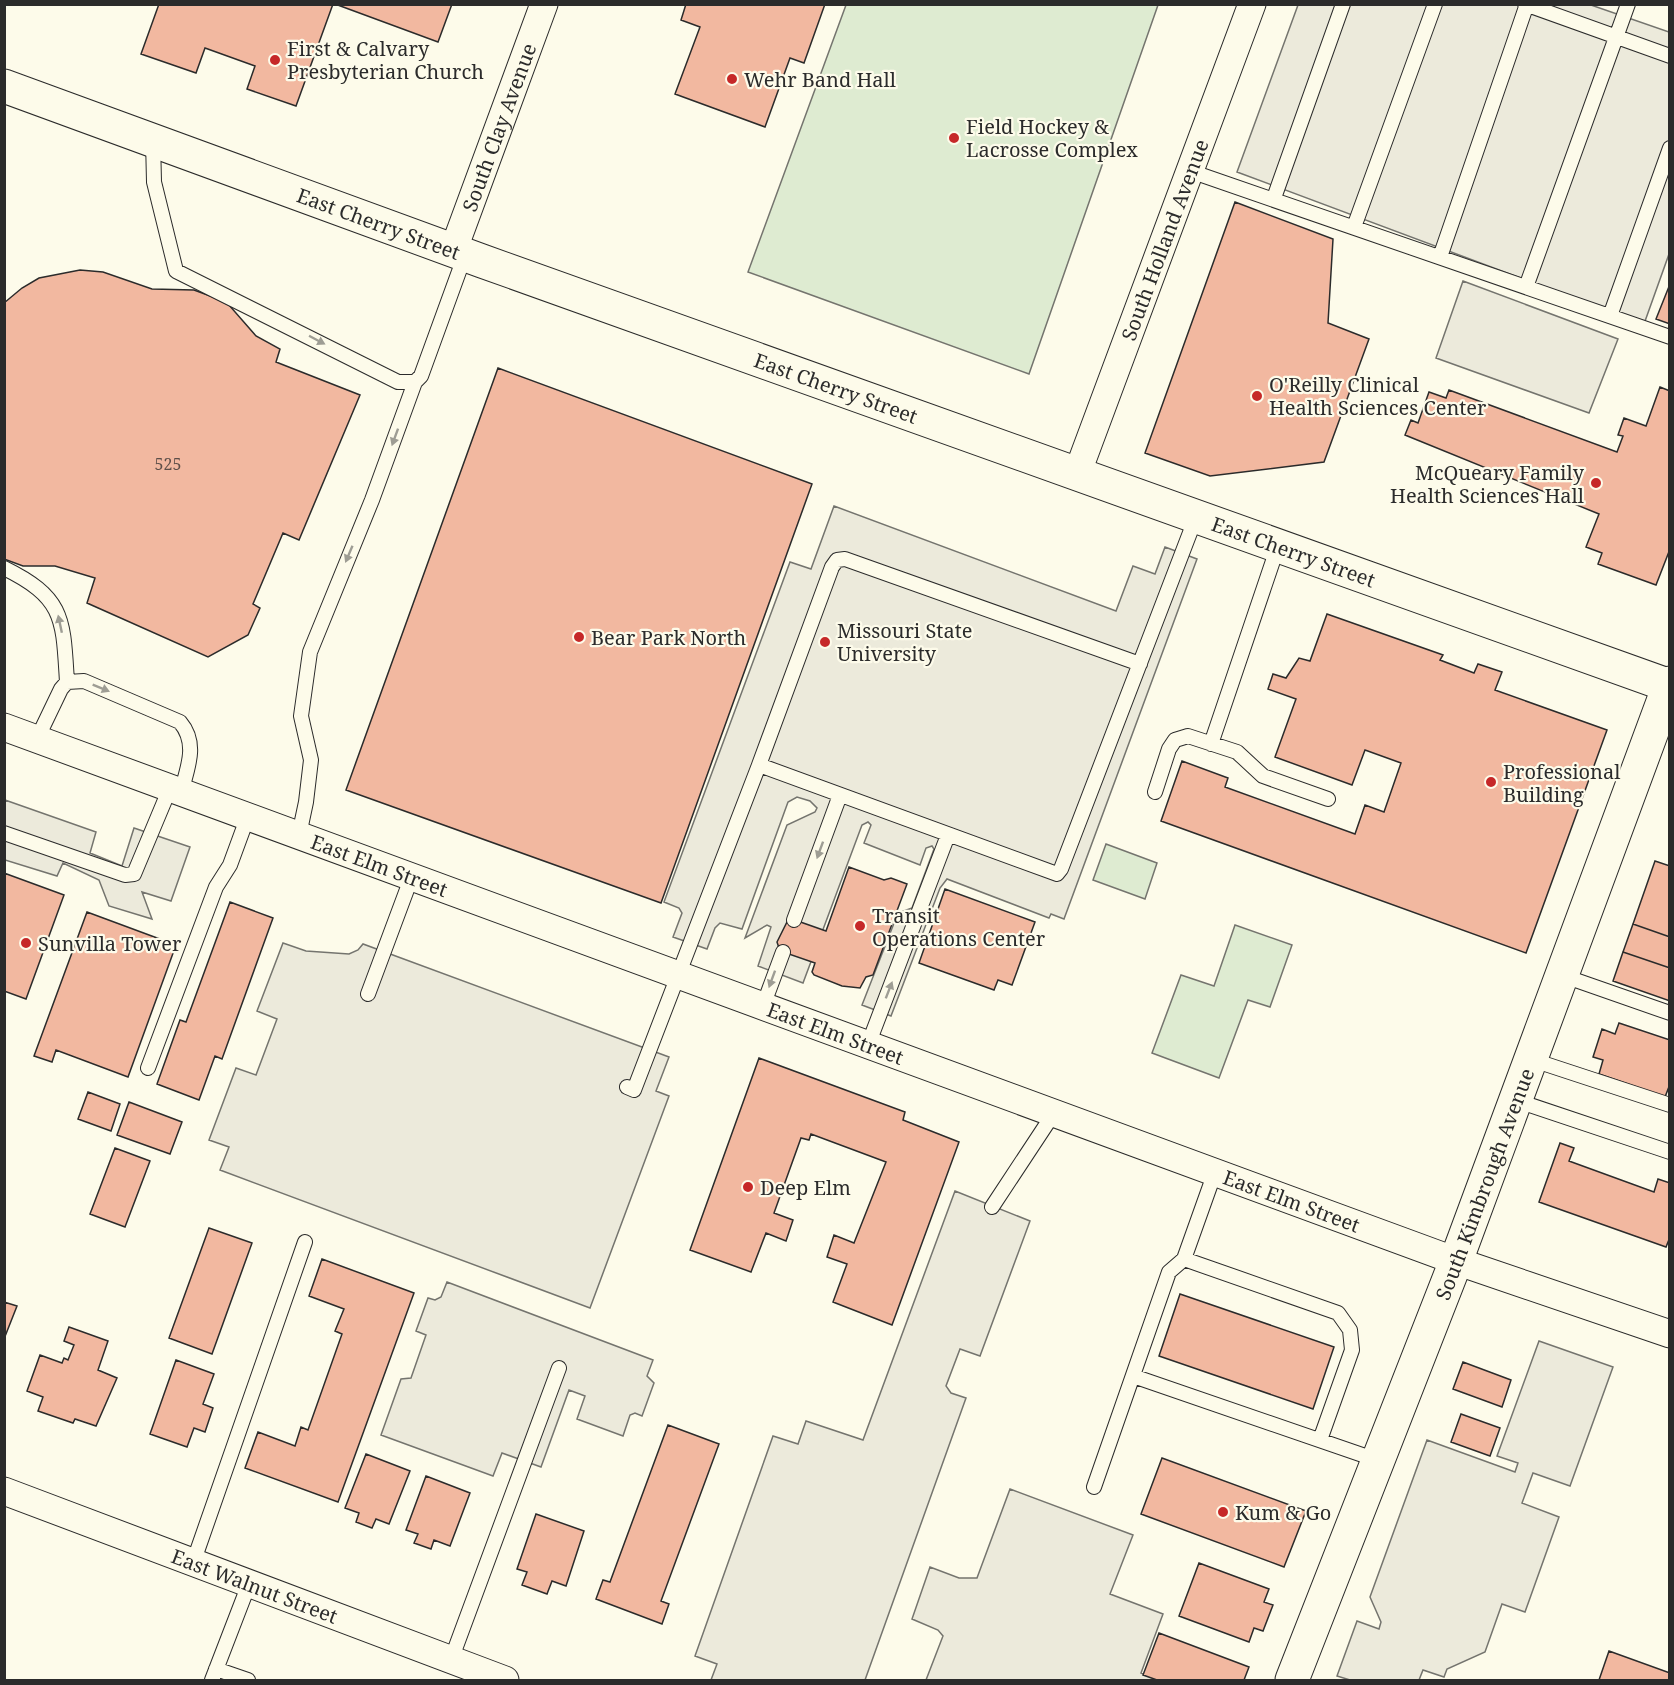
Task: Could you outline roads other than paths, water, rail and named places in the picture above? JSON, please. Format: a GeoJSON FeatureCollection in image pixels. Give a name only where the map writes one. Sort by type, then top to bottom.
{"type":"FeatureCollection","features":[{"type":"Feature","properties":{"kind":"street","name":"South Clay Avenue"},"geometry":{"type":"LineString","coordinates":[[459,253],[544,4]]}},
{"type":"Feature","properties":{"kind":"street","name":"South Holland Avenue"},"geometry":{"type":"LineString","coordinates":[[1077,474],[1252,4]]}},
{"type":"Feature","properties":{"kind":"street","name":"East Cherry Street"},"geometry":{"type":"LineString","coordinates":[[4,86],[459,253],[1669,685]]}},
{"type":"Feature","properties":{"kind":"street","name":"South Kimbrough Avenue"},"geometry":{"type":"LineString","coordinates":[[1292,1680],[1456,1261],[1669,685]]}},
{"type":"Feature","properties":{"kind":"street","name":"East Elm Street"},"geometry":{"type":"LineString","coordinates":[[4,727],[1456,1261],[1670,1334]]}},
{"type":"Feature","properties":{"kind":"street","name":"East Walnut Street"},"geometry":{"type":"LineString","coordinates":[[4,1491],[505,1680]]}},
{"type":"Feature","properties":{"kind":"lane"},"geometry":{"type":"LineString","coordinates":[[1274,198],[1343,4]]}},
{"type":"Feature","properties":{"kind":"lane"},"geometry":{"type":"LineString","coordinates":[[1354,227],[1435,4]]}},
{"type":"Feature","properties":{"kind":"lane"},"geometry":{"type":"LineString","coordinates":[[1526,287],[1628,4]]}},
{"type":"Feature","properties":{"kind":"lane"},"geometry":{"type":"LineString","coordinates":[[1440,257],[1526,5],[1670,56]]}},
{"type":"Feature","properties":{"kind":"lane"},"geometry":{"type":"LineString","coordinates":[[153,140],[154,182],[176,271],[195,283],[287,325],[398,382],[415,381]]}},
{"type":"Feature","properties":{"kind":"lane"},"geometry":{"type":"LineString","coordinates":[[1610,316],[1670,148]]}},
{"type":"Feature","properties":{"kind":"lane"},"geometry":{"type":"LineString","coordinates":[[1190,171],[1274,198],[1670,337]]}},
{"type":"Feature","properties":{"kind":"lane"},"geometry":{"type":"LineString","coordinates":[[299,835],[311,760],[301,716],[310,652],[372,500],[415,381],[421,376],[429,360],[459,253]]}},
{"type":"Feature","properties":{"kind":"lane"},"geometry":{"type":"LineString","coordinates":[[759,765],[1057,874],[1061,869],[1196,516]]}},
{"type":"Feature","properties":{"kind":"lane"},"geometry":{"type":"LineString","coordinates":[[1211,744],[1278,546]]}},
{"type":"Feature","properties":{"kind":"lane"},"geometry":{"type":"LineString","coordinates":[[627,1086],[634,1090],[759,765],[832,567],[837,560],[845,559],[1140,664]]}},
{"type":"Feature","properties":{"kind":"lane"},"geometry":{"type":"LineString","coordinates":[[4,568],[46,594],[55,604],[62,631],[67,682],[52,706],[37,739]]}},
{"type":"Feature","properties":{"kind":"lane"},"geometry":{"type":"LineString","coordinates":[[4,833],[125,875],[134,874],[190,758],[191,744],[187,730],[180,722],[84,681],[67,682]]}},
{"type":"Feature","properties":{"kind":"lane"},"geometry":{"type":"LineString","coordinates":[[1155,792],[1169,749],[1175,740],[1188,736],[1237,752],[1263,776],[1328,800]]}},
{"type":"Feature","properties":{"kind":"lane"},"geometry":{"type":"LineString","coordinates":[[794,920],[840,795]]}},
{"type":"Feature","properties":{"kind":"lane"},"geometry":{"type":"LineString","coordinates":[[148,1068],[216,887],[230,865],[248,816]]}},
{"type":"Feature","properties":{"kind":"lane"},"geometry":{"type":"LineString","coordinates":[[868,1045],[948,835]]}},
{"type":"Feature","properties":{"kind":"lane"},"geometry":{"type":"LineString","coordinates":[[368,994],[412,876]]}},
{"type":"Feature","properties":{"kind":"lane"},"geometry":{"type":"LineString","coordinates":[[762,1006],[783,952]]}},
{"type":"Feature","properties":{"kind":"lane"},"geometry":{"type":"LineString","coordinates":[[1561,975],[1670,1013]]}},
{"type":"Feature","properties":{"kind":"lane"},"geometry":{"type":"LineString","coordinates":[[1530,1059],[1670,1105]]}},
{"type":"Feature","properties":{"kind":"lane"},"geometry":{"type":"LineString","coordinates":[[1515,1100],[1670,1152]]}},
{"type":"Feature","properties":{"kind":"lane"},"geometry":{"type":"LineString","coordinates":[[992,1207],[1054,1113]]}},
{"type":"Feature","properties":{"kind":"lane"},"geometry":{"type":"LineString","coordinates":[[1094,1486],[1169,1272],[1184,1259],[1215,1172]]}},
{"type":"Feature","properties":{"kind":"lane"},"geometry":{"type":"LineString","coordinates":[[193,1563],[305,1242]]}},
{"type":"Feature","properties":{"kind":"lane"},"geometry":{"type":"LineString","coordinates":[[1184,1259],[1338,1313],[1350,1330],[1352,1350],[1320,1440]]}},
{"type":"Feature","properties":{"kind":"lane"},"geometry":{"type":"LineString","coordinates":[[451,1660],[559,1368]]}},
{"type":"Feature","properties":{"kind":"lane"},"geometry":{"type":"LineString","coordinates":[[1133,1376],[1378,1460]]}},
{"type":"Feature","properties":{"kind":"lane"},"geometry":{"type":"LineString","coordinates":[[248,1680],[214,1675],[249,1584]]}},
{"type":"Feature","properties":{"kind":"place","name":"First & Calvary Presbyterian Church"},"geometry":{"type":"Point","coordinates":[275,60]}},
{"type":"Feature","properties":{"kind":"place","name":"Wehr Band Hall"},"geometry":{"type":"Point","coordinates":[732,79]}},
{"type":"Feature","properties":{"kind":"place","name":"Field Hockey & Lacrosse Complex"},"geometry":{"type":"Point","coordinates":[954,138]}},
{"type":"Feature","properties":{"kind":"place","name":"O'Reilly Clinical Health Sciences Center"},"geometry":{"type":"Point","coordinates":[1257,396]}},
{"type":"Feature","properties":{"kind":"place","name":"McQueary Family Health Sciences Hall"},"geometry":{"type":"Point","coordinates":[1596,483]}},
{"type":"Feature","properties":{"kind":"place","name":"Bear Park North"},"geometry":{"type":"Point","coordinates":[579,637]}},
{"type":"Feature","properties":{"kind":"place","name":"Missouri State University"},"geometry":{"type":"Point","coordinates":[825,642]}},
{"type":"Feature","properties":{"kind":"place","name":"Professional Building"},"geometry":{"type":"Point","coordinates":[1491,782]}},
{"type":"Feature","properties":{"kind":"place","name":"Transit Operations Center"},"geometry":{"type":"Point","coordinates":[860,926]}},
{"type":"Feature","properties":{"kind":"place","name":"Sunvilla Tower"},"geometry":{"type":"Point","coordinates":[26,943]}},
{"type":"Feature","properties":{"kind":"place","name":"Deep Elm"},"geometry":{"type":"Point","coordinates":[748,1187]}},
{"type":"Feature","properties":{"kind":"place","name":"Kum & Go"},"geometry":{"type":"Point","coordinates":[1223,1512]}}]}
